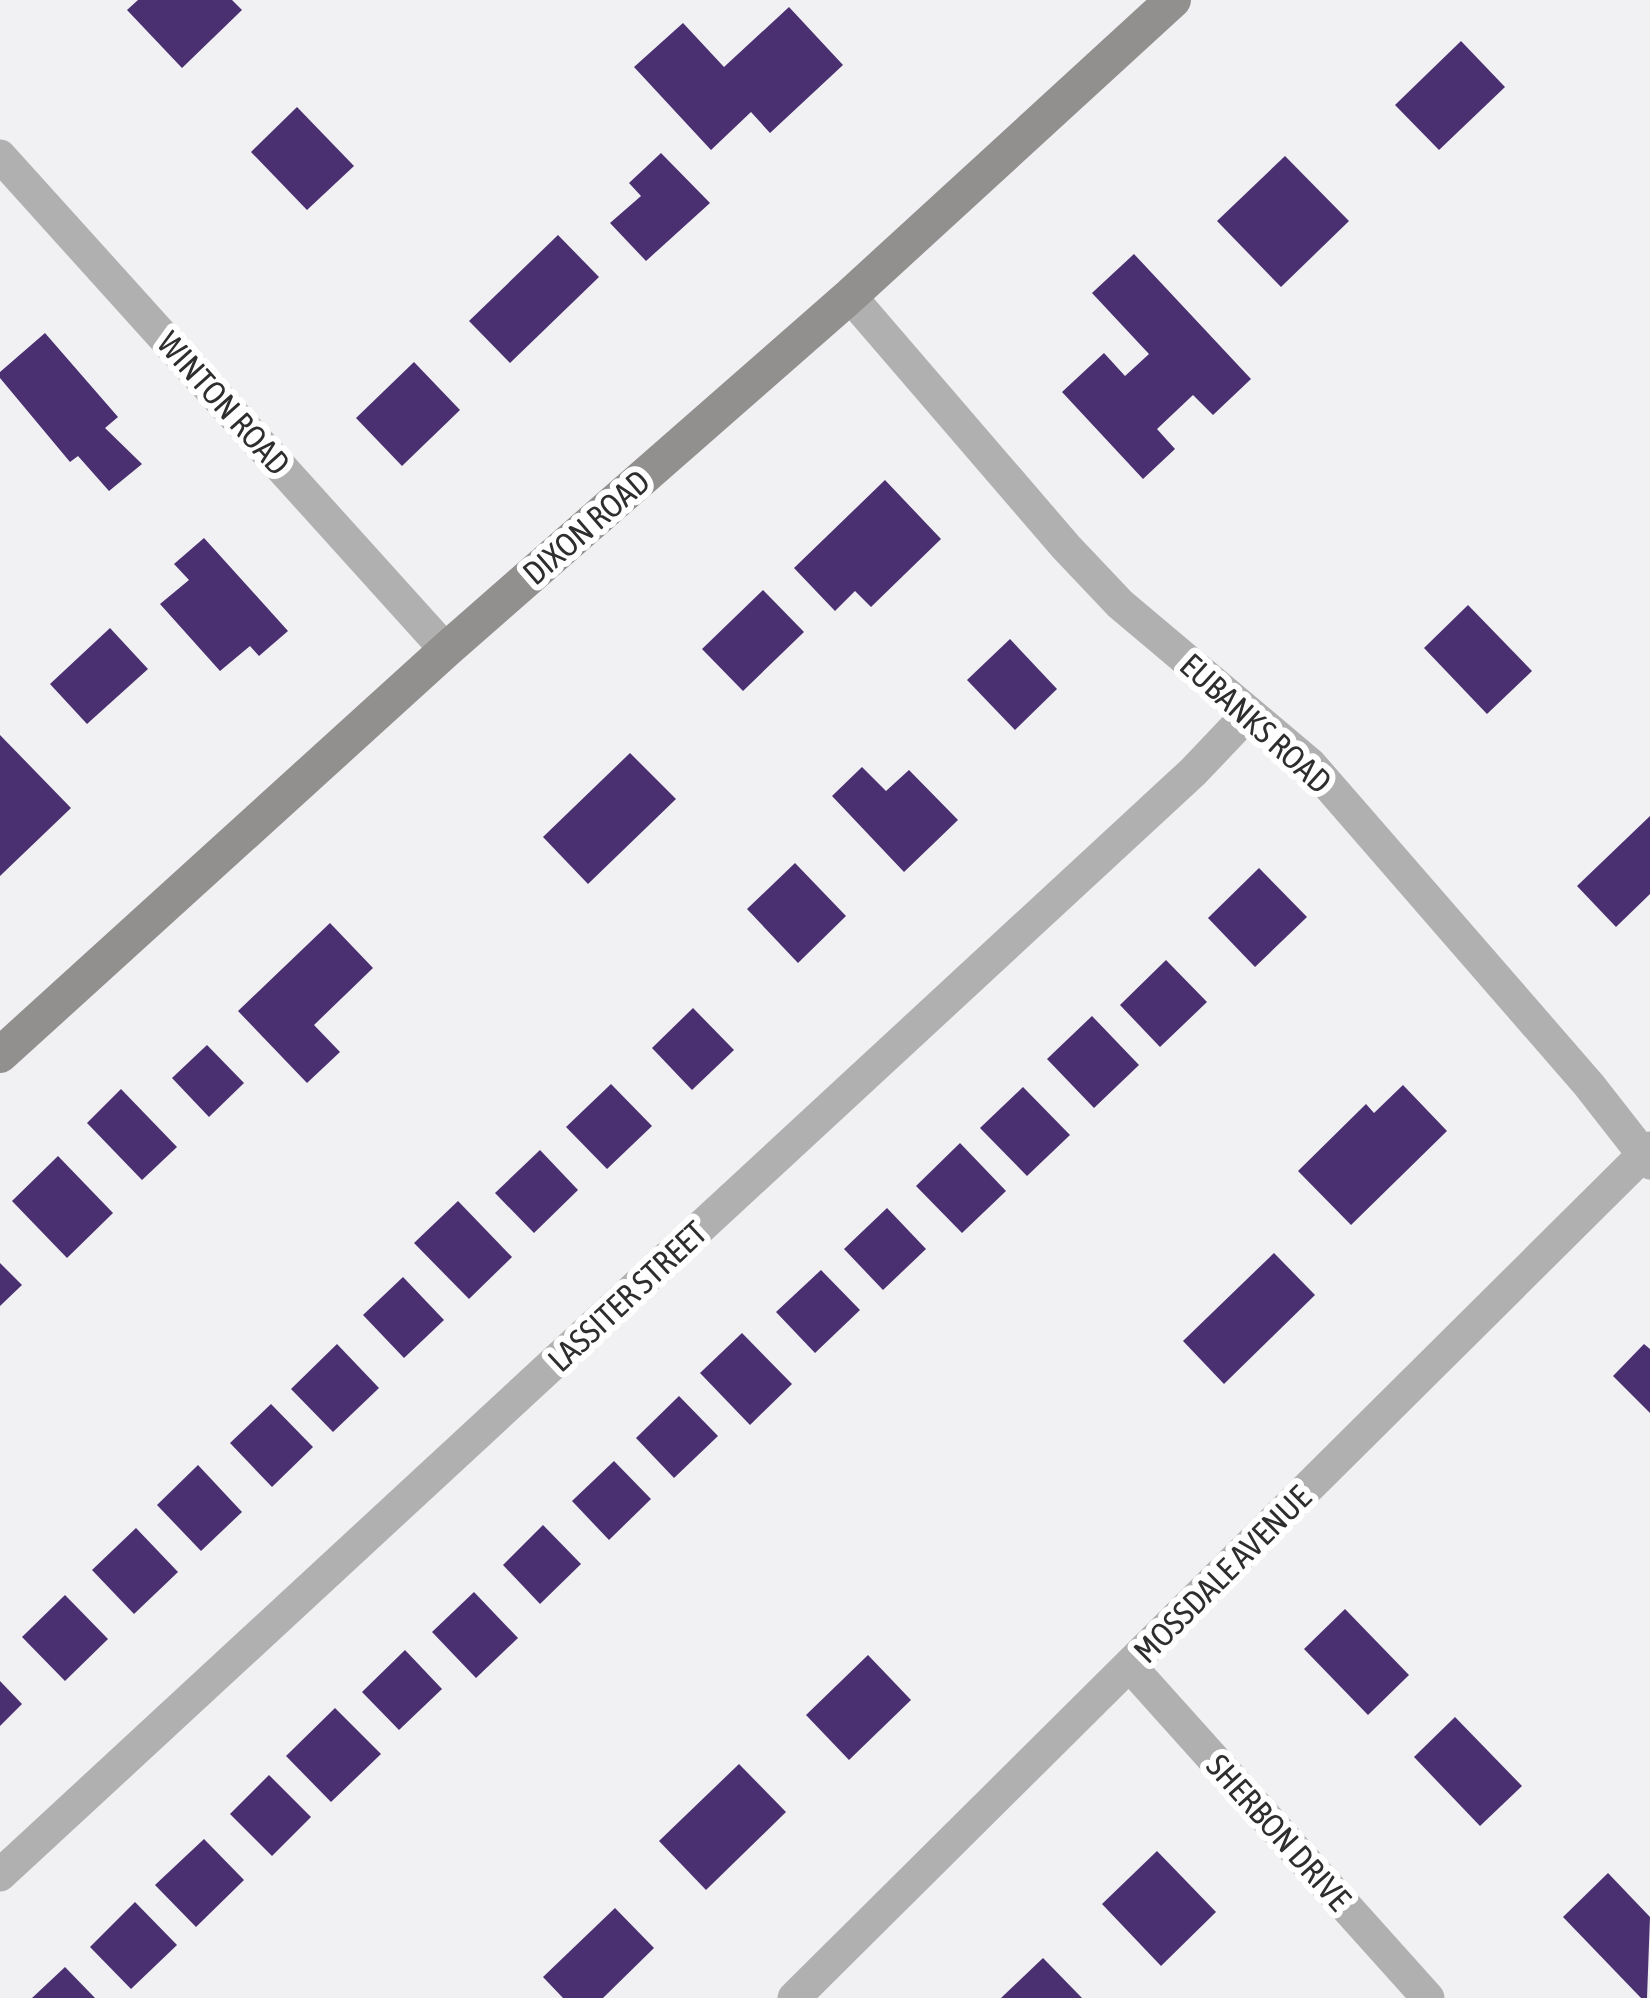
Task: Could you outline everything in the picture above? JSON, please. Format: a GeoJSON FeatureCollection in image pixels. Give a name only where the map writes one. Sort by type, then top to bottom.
{"type":"FeatureCollection","features":[{"type":"Feature","properties":{"kind":"street","name":"DIXON ROAD"},"geometry":{"type":"LineString","coordinates":[[0,1055],[446,650],[850,296],[1173,0]]}},
{"type":"Feature","properties":{"kind":"street","name":"WINTON ROAD"},"geometry":{"type":"LineString","coordinates":[[0,156],[446,650]]}},
{"type":"Feature","properties":{"kind":"street","name":"EUBANKS ROAD"},"geometry":{"type":"LineString","coordinates":[[850,296],[1107,590],[1310,764],[1648,1155]]}},
{"type":"Feature","properties":{"kind":"street","name":"LASSITER STREET"},"geometry":{"type":"LineString","coordinates":[[0,1876],[1193,772],[1249,712]]}},
{"type":"Feature","properties":{"kind":"street","name":"MOSSDALE AVENUE"},"geometry":{"type":"LineString","coordinates":[[794,1998],[1648,1155]]}},
{"type":"Feature","properties":{"kind":"street","name":"SHERBON DRIVE"},"geometry":{"type":"LineString","coordinates":[[1130,1666],[1428,1998]]}},
{"type":"Feature","properties":{"kind":"building"},"geometry":{"type":"Polygon","coordinates":[[[138,0],[232,0],[242,10],[182,68],[127,10],[138,0]]]}},
{"type":"Feature","properties":{"kind":"building"},"geometry":{"type":"Polygon","coordinates":[[[789,7],[843,65],[770,133],[751,112],[711,150],[634,67],[683,23],[724,67],[789,7]]]}},
{"type":"Feature","properties":{"kind":"building"},"geometry":{"type":"Polygon","coordinates":[[[1461,41],[1505,87],[1439,150],[1395,105],[1461,41]]]}},
{"type":"Feature","properties":{"kind":"building"},"geometry":{"type":"Polygon","coordinates":[[[297,107],[354,166],[307,210],[251,152],[297,107]]]}},
{"type":"Feature","properties":{"kind":"building"},"geometry":{"type":"Polygon","coordinates":[[[661,153],[710,203],[646,261],[610,223],[641,196],[629,183],[661,153]]]}},
{"type":"Feature","properties":{"kind":"building"},"geometry":{"type":"Polygon","coordinates":[[[1285,156],[1349,221],[1281,287],[1217,221],[1285,156]]]}},
{"type":"Feature","properties":{"kind":"building"},"geometry":{"type":"Polygon","coordinates":[[[558,235],[599,277],[510,363],[469,321],[558,235]]]}},
{"type":"Feature","properties":{"kind":"building"},"geometry":{"type":"Polygon","coordinates":[[[1134,254],[1251,379],[1213,415],[1193,395],[1157,429],[1175,449],[1143,479],[1062,392],[1104,353],[1125,376],[1149,354],[1092,293],[1134,254]]]}},
{"type":"Feature","properties":{"kind":"building"},"geometry":{"type":"Polygon","coordinates":[[[45,333],[118,417],[105,428],[142,464],[109,491],[78,456],[70,462],[0,378],[0,372],[45,333]]]}},
{"type":"Feature","properties":{"kind":"building"},"geometry":{"type":"Polygon","coordinates":[[[414,362],[460,410],[402,466],[356,418],[414,362]]]}},
{"type":"Feature","properties":{"kind":"building"},"geometry":{"type":"Polygon","coordinates":[[[885,480],[941,539],[871,607],[855,591],[835,611],[794,568],[885,480]]]}},
{"type":"Feature","properties":{"kind":"building"},"geometry":{"type":"Polygon","coordinates":[[[204,538],[288,631],[259,656],[250,646],[220,671],[160,604],[189,580],[174,564],[204,538]]]}},
{"type":"Feature","properties":{"kind":"building"},"geometry":{"type":"Polygon","coordinates":[[[763,590],[804,632],[743,691],[702,649],[763,590]]]}},
{"type":"Feature","properties":{"kind":"building"},"geometry":{"type":"Polygon","coordinates":[[[1468,605],[1532,671],[1487,714],[1424,648],[1468,605]]]}},
{"type":"Feature","properties":{"kind":"building"},"geometry":{"type":"Polygon","coordinates":[[[110,628],[148,669],[87,724],[50,684],[110,628]]]}},
{"type":"Feature","properties":{"kind":"building"},"geometry":{"type":"Polygon","coordinates":[[[1010,639],[1057,689],[1015,730],[967,680],[1010,639]]]}},
{"type":"Feature","properties":{"kind":"building"},"geometry":{"type":"Polygon","coordinates":[[[0,735],[71,808],[0,876],[0,735]]]}},
{"type":"Feature","properties":{"kind":"building"},"geometry":{"type":"Polygon","coordinates":[[[630,753],[676,799],[588,884],[543,837],[630,753]]]}},
{"type":"Feature","properties":{"kind":"building"},"geometry":{"type":"Polygon","coordinates":[[[862,767],[886,791],[909,770],[958,820],[904,872],[832,796],[862,767]]]}},
{"type":"Feature","properties":{"kind":"building"},"geometry":{"type":"Polygon","coordinates":[[[1650,816],[1650,894],[1616,927],[1577,886],[1650,816]]]}},
{"type":"Feature","properties":{"kind":"building"},"geometry":{"type":"Polygon","coordinates":[[[795,863],[846,916],[798,963],[747,909],[795,863]]]}},
{"type":"Feature","properties":{"kind":"building"},"geometry":{"type":"Polygon","coordinates":[[[1259,868],[1307,917],[1255,967],[1208,918],[1259,868]]]}},
{"type":"Feature","properties":{"kind":"building"},"geometry":{"type":"Polygon","coordinates":[[[330,923],[373,968],[314,1025],[340,1052],[307,1083],[238,1011],[330,923]]]}},
{"type":"Feature","properties":{"kind":"building"},"geometry":{"type":"Polygon","coordinates":[[[1166,960],[1207,1002],[1160,1047],[1120,1005],[1166,960]]]}},
{"type":"Feature","properties":{"kind":"building"},"geometry":{"type":"Polygon","coordinates":[[[693,1008],[734,1050],[692,1090],[652,1048],[693,1008]]]}},
{"type":"Feature","properties":{"kind":"building"},"geometry":{"type":"Polygon","coordinates":[[[1092,1016],[1139,1065],[1094,1108],[1047,1059],[1092,1016]]]}},
{"type":"Feature","properties":{"kind":"building"},"geometry":{"type":"Polygon","coordinates":[[[207,1045],[244,1083],[209,1117],[172,1078],[207,1045]]]}},
{"type":"Feature","properties":{"kind":"building"},"geometry":{"type":"Polygon","coordinates":[[[611,1084],[652,1126],[607,1169],[566,1127],[611,1084]]]}},
{"type":"Feature","properties":{"kind":"building"},"geometry":{"type":"Polygon","coordinates":[[[1403,1085],[1447,1131],[1351,1225],[1298,1171],[1366,1104],[1374,1113],[1403,1085]]]}},
{"type":"Feature","properties":{"kind":"building"},"geometry":{"type":"Polygon","coordinates":[[[1023,1087],[1070,1135],[1027,1176],[980,1128],[1023,1087]]]}},
{"type":"Feature","properties":{"kind":"building"},"geometry":{"type":"Polygon","coordinates":[[[121,1089],[177,1147],[142,1180],[87,1123],[121,1089]]]}},
{"type":"Feature","properties":{"kind":"building"},"geometry":{"type":"Polygon","coordinates":[[[960,1143],[1006,1191],[962,1233],[916,1186],[960,1143]]]}},
{"type":"Feature","properties":{"kind":"building"},"geometry":{"type":"Polygon","coordinates":[[[540,1150],[578,1190],[534,1233],[495,1193],[540,1150]]]}},
{"type":"Feature","properties":{"kind":"building"},"geometry":{"type":"Polygon","coordinates":[[[58,1156],[113,1213],[67,1258],[12,1201],[58,1156]]]}},
{"type":"Feature","properties":{"kind":"building"},"geometry":{"type":"Polygon","coordinates":[[[458,1201],[512,1257],[469,1299],[414,1243],[458,1201]]]}},
{"type":"Feature","properties":{"kind":"building"},"geometry":{"type":"Polygon","coordinates":[[[887,1208],[926,1249],[883,1290],[844,1249],[887,1208]]]}},
{"type":"Feature","properties":{"kind":"building"},"geometry":{"type":"Polygon","coordinates":[[[1274,1253],[1315,1295],[1224,1384],[1183,1341],[1274,1253]]]}},
{"type":"Feature","properties":{"kind":"building"},"geometry":{"type":"Polygon","coordinates":[[[0,1263],[22,1285],[0,1306],[0,1263]]]}},
{"type":"Feature","properties":{"kind":"building"},"geometry":{"type":"Polygon","coordinates":[[[821,1270],[860,1310],[815,1353],[776,1312],[821,1270]]]}},
{"type":"Feature","properties":{"kind":"building"},"geometry":{"type":"Polygon","coordinates":[[[403,1277],[444,1320],[404,1358],[363,1315],[403,1277]]]}},
{"type":"Feature","properties":{"kind":"building"},"geometry":{"type":"Polygon","coordinates":[[[742,1333],[792,1384],[750,1425],[700,1373],[742,1333]]]}},
{"type":"Feature","properties":{"kind":"building"},"geometry":{"type":"Polygon","coordinates":[[[337,1344],[379,1388],[333,1432],[291,1389],[337,1344]]]}},
{"type":"Feature","properties":{"kind":"building"},"geometry":{"type":"Polygon","coordinates":[[[1644,1344],[1650,1349],[1650,1413],[1613,1376],[1644,1344]]]}},
{"type":"Feature","properties":{"kind":"building"},"geometry":{"type":"Polygon","coordinates":[[[679,1396],[718,1436],[674,1478],[636,1438],[679,1396]]]}},
{"type":"Feature","properties":{"kind":"building"},"geometry":{"type":"Polygon","coordinates":[[[271,1404],[313,1447],[272,1487],[230,1443],[271,1404]]]}},
{"type":"Feature","properties":{"kind":"building"},"geometry":{"type":"Polygon","coordinates":[[[614,1461],[651,1499],[609,1540],[572,1501],[614,1461]]]}},
{"type":"Feature","properties":{"kind":"building"},"geometry":{"type":"Polygon","coordinates":[[[198,1465],[242,1512],[201,1551],[157,1505],[198,1465]]]}},
{"type":"Feature","properties":{"kind":"building"},"geometry":{"type":"Polygon","coordinates":[[[543,1525],[581,1564],[540,1604],[503,1565],[543,1525]]]}},
{"type":"Feature","properties":{"kind":"building"},"geometry":{"type":"Polygon","coordinates":[[[136,1528],[178,1572],[134,1614],[92,1570],[136,1528]]]}},
{"type":"Feature","properties":{"kind":"building"},"geometry":{"type":"Polygon","coordinates":[[[474,1592],[518,1638],[476,1678],[432,1632],[474,1592]]]}},
{"type":"Feature","properties":{"kind":"building"},"geometry":{"type":"Polygon","coordinates":[[[65,1595],[108,1639],[65,1681],[22,1637],[65,1595]]]}},
{"type":"Feature","properties":{"kind":"building"},"geometry":{"type":"Polygon","coordinates":[[[1345,1609],[1409,1675],[1368,1715],[1304,1649],[1345,1609]]]}},
{"type":"Feature","properties":{"kind":"building"},"geometry":{"type":"Polygon","coordinates":[[[405,1650],[442,1689],[399,1730],[362,1692],[405,1650]]]}},
{"type":"Feature","properties":{"kind":"building"},"geometry":{"type":"Polygon","coordinates":[[[868,1655],[911,1700],[849,1760],[806,1715],[868,1655]]]}},
{"type":"Feature","properties":{"kind":"building"},"geometry":{"type":"Polygon","coordinates":[[[0,1681],[22,1704],[0,1726],[0,1681]]]}},
{"type":"Feature","properties":{"kind":"building"},"geometry":{"type":"Polygon","coordinates":[[[335,1708],[381,1754],[331,1802],[286,1756],[335,1708]]]}},
{"type":"Feature","properties":{"kind":"building"},"geometry":{"type":"Polygon","coordinates":[[[1455,1717],[1522,1786],[1480,1826],[1414,1757],[1455,1717]]]}},
{"type":"Feature","properties":{"kind":"building"},"geometry":{"type":"Polygon","coordinates":[[[739,1764],[786,1812],[706,1890],[659,1841],[739,1764]]]}},
{"type":"Feature","properties":{"kind":"building"},"geometry":{"type":"Polygon","coordinates":[[[269,1775],[311,1817],[272,1856],[230,1814],[269,1775]]]}},
{"type":"Feature","properties":{"kind":"building"},"geometry":{"type":"Polygon","coordinates":[[[204,1839],[244,1880],[196,1927],[155,1885],[204,1839]]]}},
{"type":"Feature","properties":{"kind":"building"},"geometry":{"type":"Polygon","coordinates":[[[1157,1851],[1216,1912],[1161,1966],[1102,1904],[1157,1851]]]}},
{"type":"Feature","properties":{"kind":"building"},"geometry":{"type":"Polygon","coordinates":[[[1608,1873],[1650,1917],[1647,1998],[1641,1998],[1563,1917],[1608,1873]]]}},
{"type":"Feature","properties":{"kind":"building"},"geometry":{"type":"Polygon","coordinates":[[[135,1902],[177,1945],[131,1989],[90,1947],[135,1902]]]}},
{"type":"Feature","properties":{"kind":"building"},"geometry":{"type":"Polygon","coordinates":[[[615,1908],[654,1948],[603,1998],[563,1998],[543,1977],[615,1908]]]}},
{"type":"Feature","properties":{"kind":"building"},"geometry":{"type":"Polygon","coordinates":[[[1043,1958],[1082,1998],[1001,1998],[1043,1958]]]}},
{"type":"Feature","properties":{"kind":"building"},"geometry":{"type":"Polygon","coordinates":[[[65,1967],[95,1998],[32,1998],[65,1967]]]}}]}
